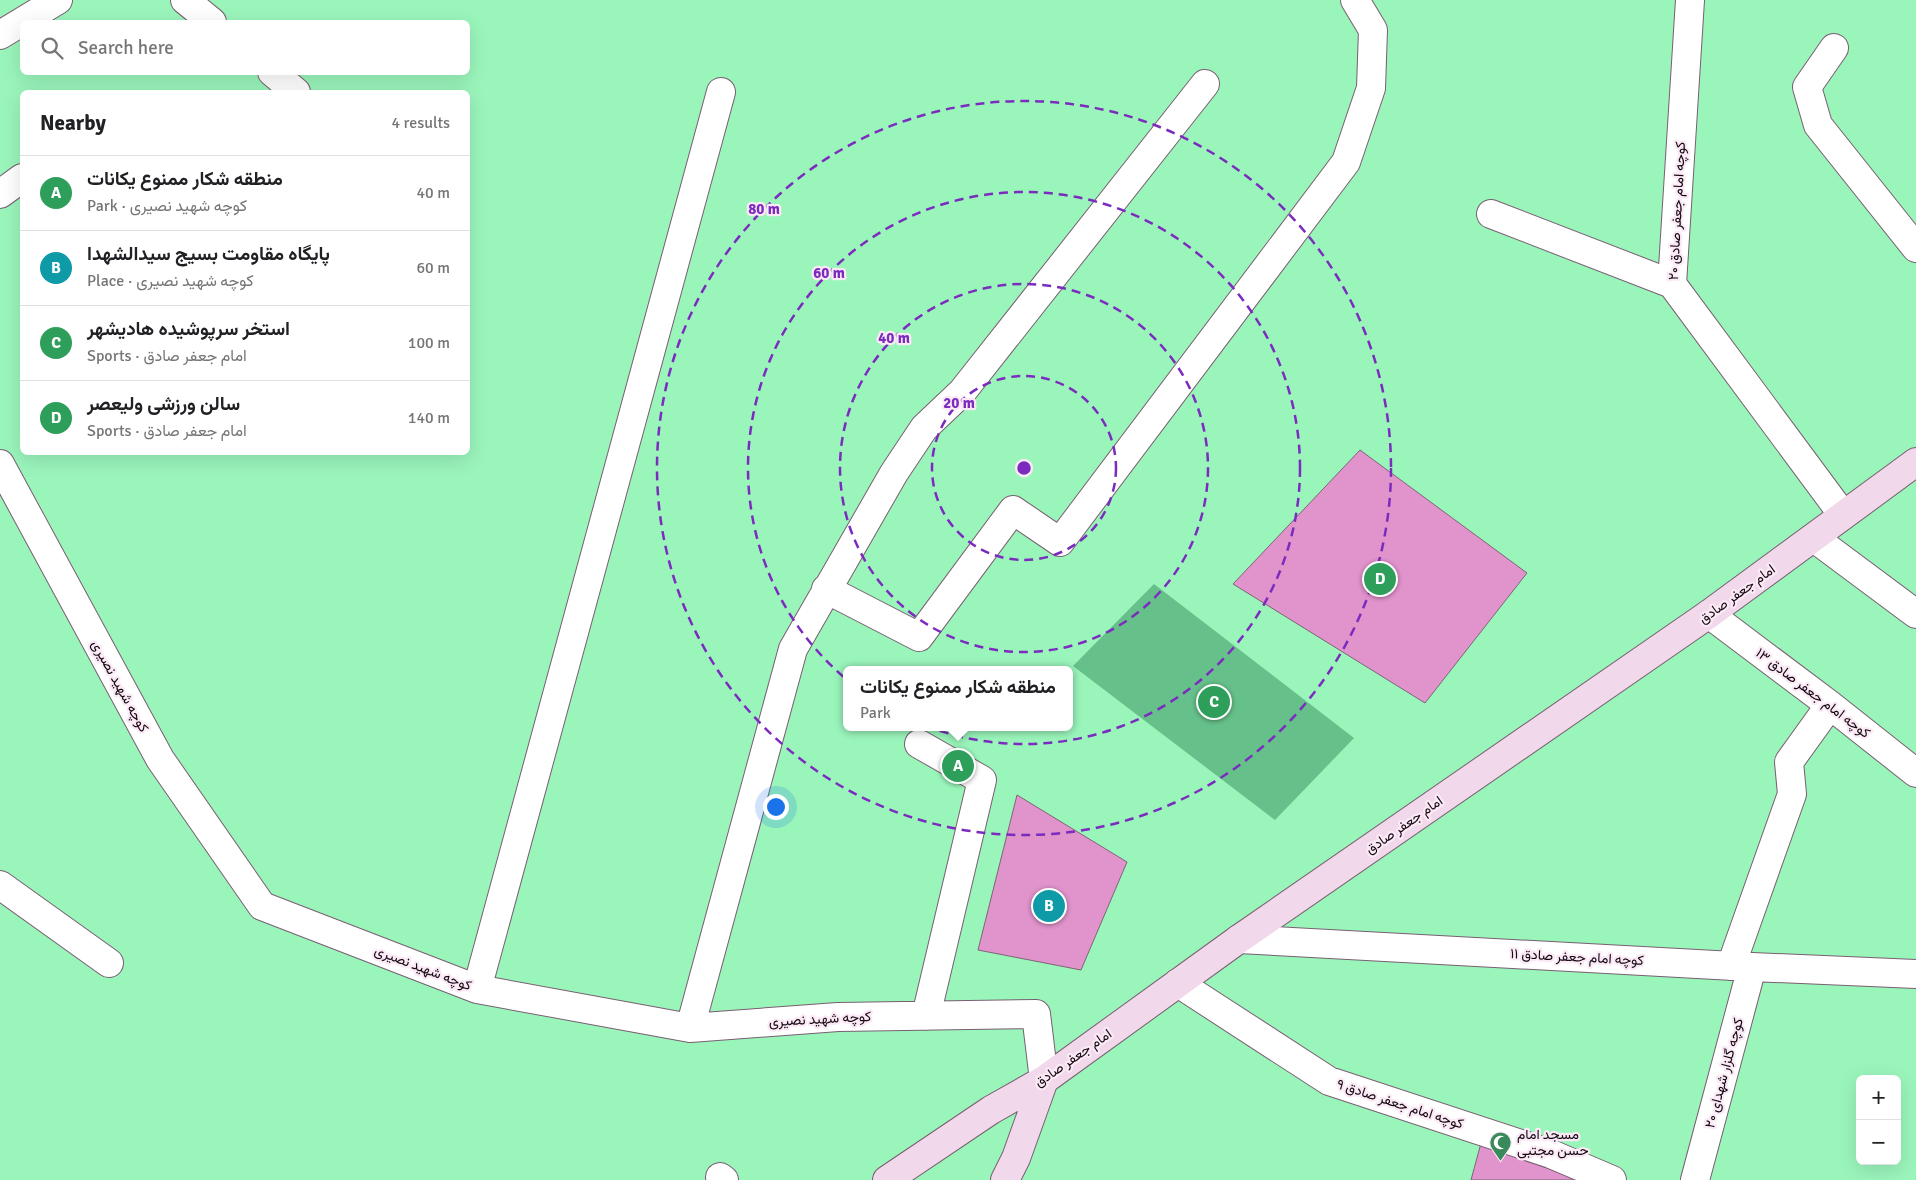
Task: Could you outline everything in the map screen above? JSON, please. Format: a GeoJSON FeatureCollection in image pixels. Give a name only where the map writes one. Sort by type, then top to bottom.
{"type":"FeatureCollection","features":[{"type":"Feature","properties":{"kind":"main road","name":"امام جعفر صادق"},"geometry":{"type":"LineString","coordinates":[[886,1180],[991,1110],[1044,1080],[1239,939],[1709,614],[1916,462]]}},
{"type":"Feature","properties":{"kind":"main road"},"geometry":{"type":"LineString","coordinates":[[1005,1180],[1016,1158],[1044,1080]]}},
{"type":"Feature","properties":{"kind":"street"},"geometry":{"type":"LineString","coordinates":[[25,20],[58,0]]}},
{"type":"Feature","properties":{"kind":"street"},"geometry":{"type":"LineString","coordinates":[[186,0],[210,20]]}},
{"type":"Feature","properties":{"kind":"street"},"geometry":{"type":"LineString","coordinates":[[826,590],[919,637],[1013,510],[1060,542],[1346,162],[1371,88],[1373,30],[1356,0]]}},
{"type":"Feature","properties":{"kind":"street","name":"کوچه امام جعفر صادق ۲۰"},"geometry":{"type":"LineString","coordinates":[[1690,0],[1672,284],[1843,515]]}},
{"type":"Feature","properties":{"kind":"street"},"geometry":{"type":"LineString","coordinates":[[0,35],[20,23]]}},
{"type":"Feature","properties":{"kind":"street"},"geometry":{"type":"LineString","coordinates":[[1834,48],[1807,87],[1818,125],[1916,248]]}},
{"type":"Feature","properties":{"kind":"street"},"geometry":{"type":"LineString","coordinates":[[276,75],[294,90]]}},
{"type":"Feature","properties":{"kind":"street"},"geometry":{"type":"LineString","coordinates":[[690,1028],[793,649],[894,472],[924,428],[962,392],[1205,84]]}},
{"type":"Feature","properties":{"kind":"street"},"geometry":{"type":"LineString","coordinates":[[477,989],[721,92]]}},
{"type":"Feature","properties":{"kind":"street"},"geometry":{"type":"LineString","coordinates":[[0,194],[20,179]]}},
{"type":"Feature","properties":{"kind":"street"},"geometry":{"type":"LineString","coordinates":[[1491,214],[1672,284]]}},
{"type":"Feature","properties":{"kind":"street","name":"کوچه شهید نصیری"},"geometry":{"type":"LineString","coordinates":[[0,464],[160,759],[262,906],[477,989],[690,1028],[838,1017],[1036,1014],[1044,1080]]}},
{"type":"Feature","properties":{"kind":"street"},"geometry":{"type":"LineString","coordinates":[[1814,538],[1916,614]]}},
{"type":"Feature","properties":{"kind":"street","name":"کوچه امام جعفر صادق ۱۳"},"geometry":{"type":"LineString","coordinates":[[1709,614],[1830,705],[1916,773]]}},
{"type":"Feature","properties":{"kind":"street","name":"کوچه گلزار شهدای ۲۰"},"geometry":{"type":"LineString","coordinates":[[1695,1180],[1742,966],[1792,794],[1789,762],[1830,705]]}},
{"type":"Feature","properties":{"kind":"street"},"geometry":{"type":"LineString","coordinates":[[919,744],[982,780],[926,1016]]}},
{"type":"Feature","properties":{"kind":"street"},"geometry":{"type":"LineString","coordinates":[[0,885],[109,963]]}},
{"type":"Feature","properties":{"kind":"street","name":"کوچه امام جعفر صادق ۱۱"},"geometry":{"type":"LineString","coordinates":[[1239,939],[1916,974]]}},
{"type":"Feature","properties":{"kind":"street","name":"کوچه امام جعفر صادق ۹"},"geometry":{"type":"LineString","coordinates":[[1178,983],[1329,1081],[1551,1154],[1612,1180]]}},
{"type":"Feature","properties":{"kind":"shaded area"},"geometry":{"type":"Polygon","coordinates":[[[0,0],[1916,0],[1916,1180],[0,1180],[0,0]]]}},
{"type":"Feature","properties":{"kind":"shaded area"},"geometry":{"type":"Polygon","coordinates":[[[1154,584],[1354,738],[1275,820],[1073,666],[1154,584]]]}},
{"type":"Feature","properties":{"kind":"building"},"geometry":{"type":"Polygon","coordinates":[[[1360,450],[1527,573],[1425,703],[1233,584],[1360,450]]]}},
{"type":"Feature","properties":{"kind":"building"},"geometry":{"type":"Polygon","coordinates":[[[1017,795],[1127,862],[1081,970],[978,950],[1017,795]]]}},
{"type":"Feature","properties":{"kind":"building","name":"مسجد امام حسن مجتبی"},"geometry":{"type":"Polygon","coordinates":[[[1481,1143],[1573,1178],[1572,1180],[1471,1180],[1481,1143]]]}},
{"type":"Feature","properties":{"kind":"place","name":"سالن ورزشی ولیعصر"},"geometry":{"type":"Point","coordinates":[1380,579]}},
{"type":"Feature","properties":{"kind":"place","name":"استخر سرپوشیده هادیشهر"},"geometry":{"type":"Point","coordinates":[1214,702]}},
{"type":"Feature","properties":{"kind":"place","name":"منطقه شکار ممنوع یکانات"},"geometry":{"type":"Point","coordinates":[958,766]}},
{"type":"Feature","properties":{"kind":"place","name":"پایگاه مقاومت بسیج سیدالشهدا"},"geometry":{"type":"Point","coordinates":[1049,906]}},
{"type":"Feature","properties":{"kind":"place","name":"مسجد امام حسن مجتبی"},"geometry":{"type":"Point","coordinates":[1501,1161]}}]}
